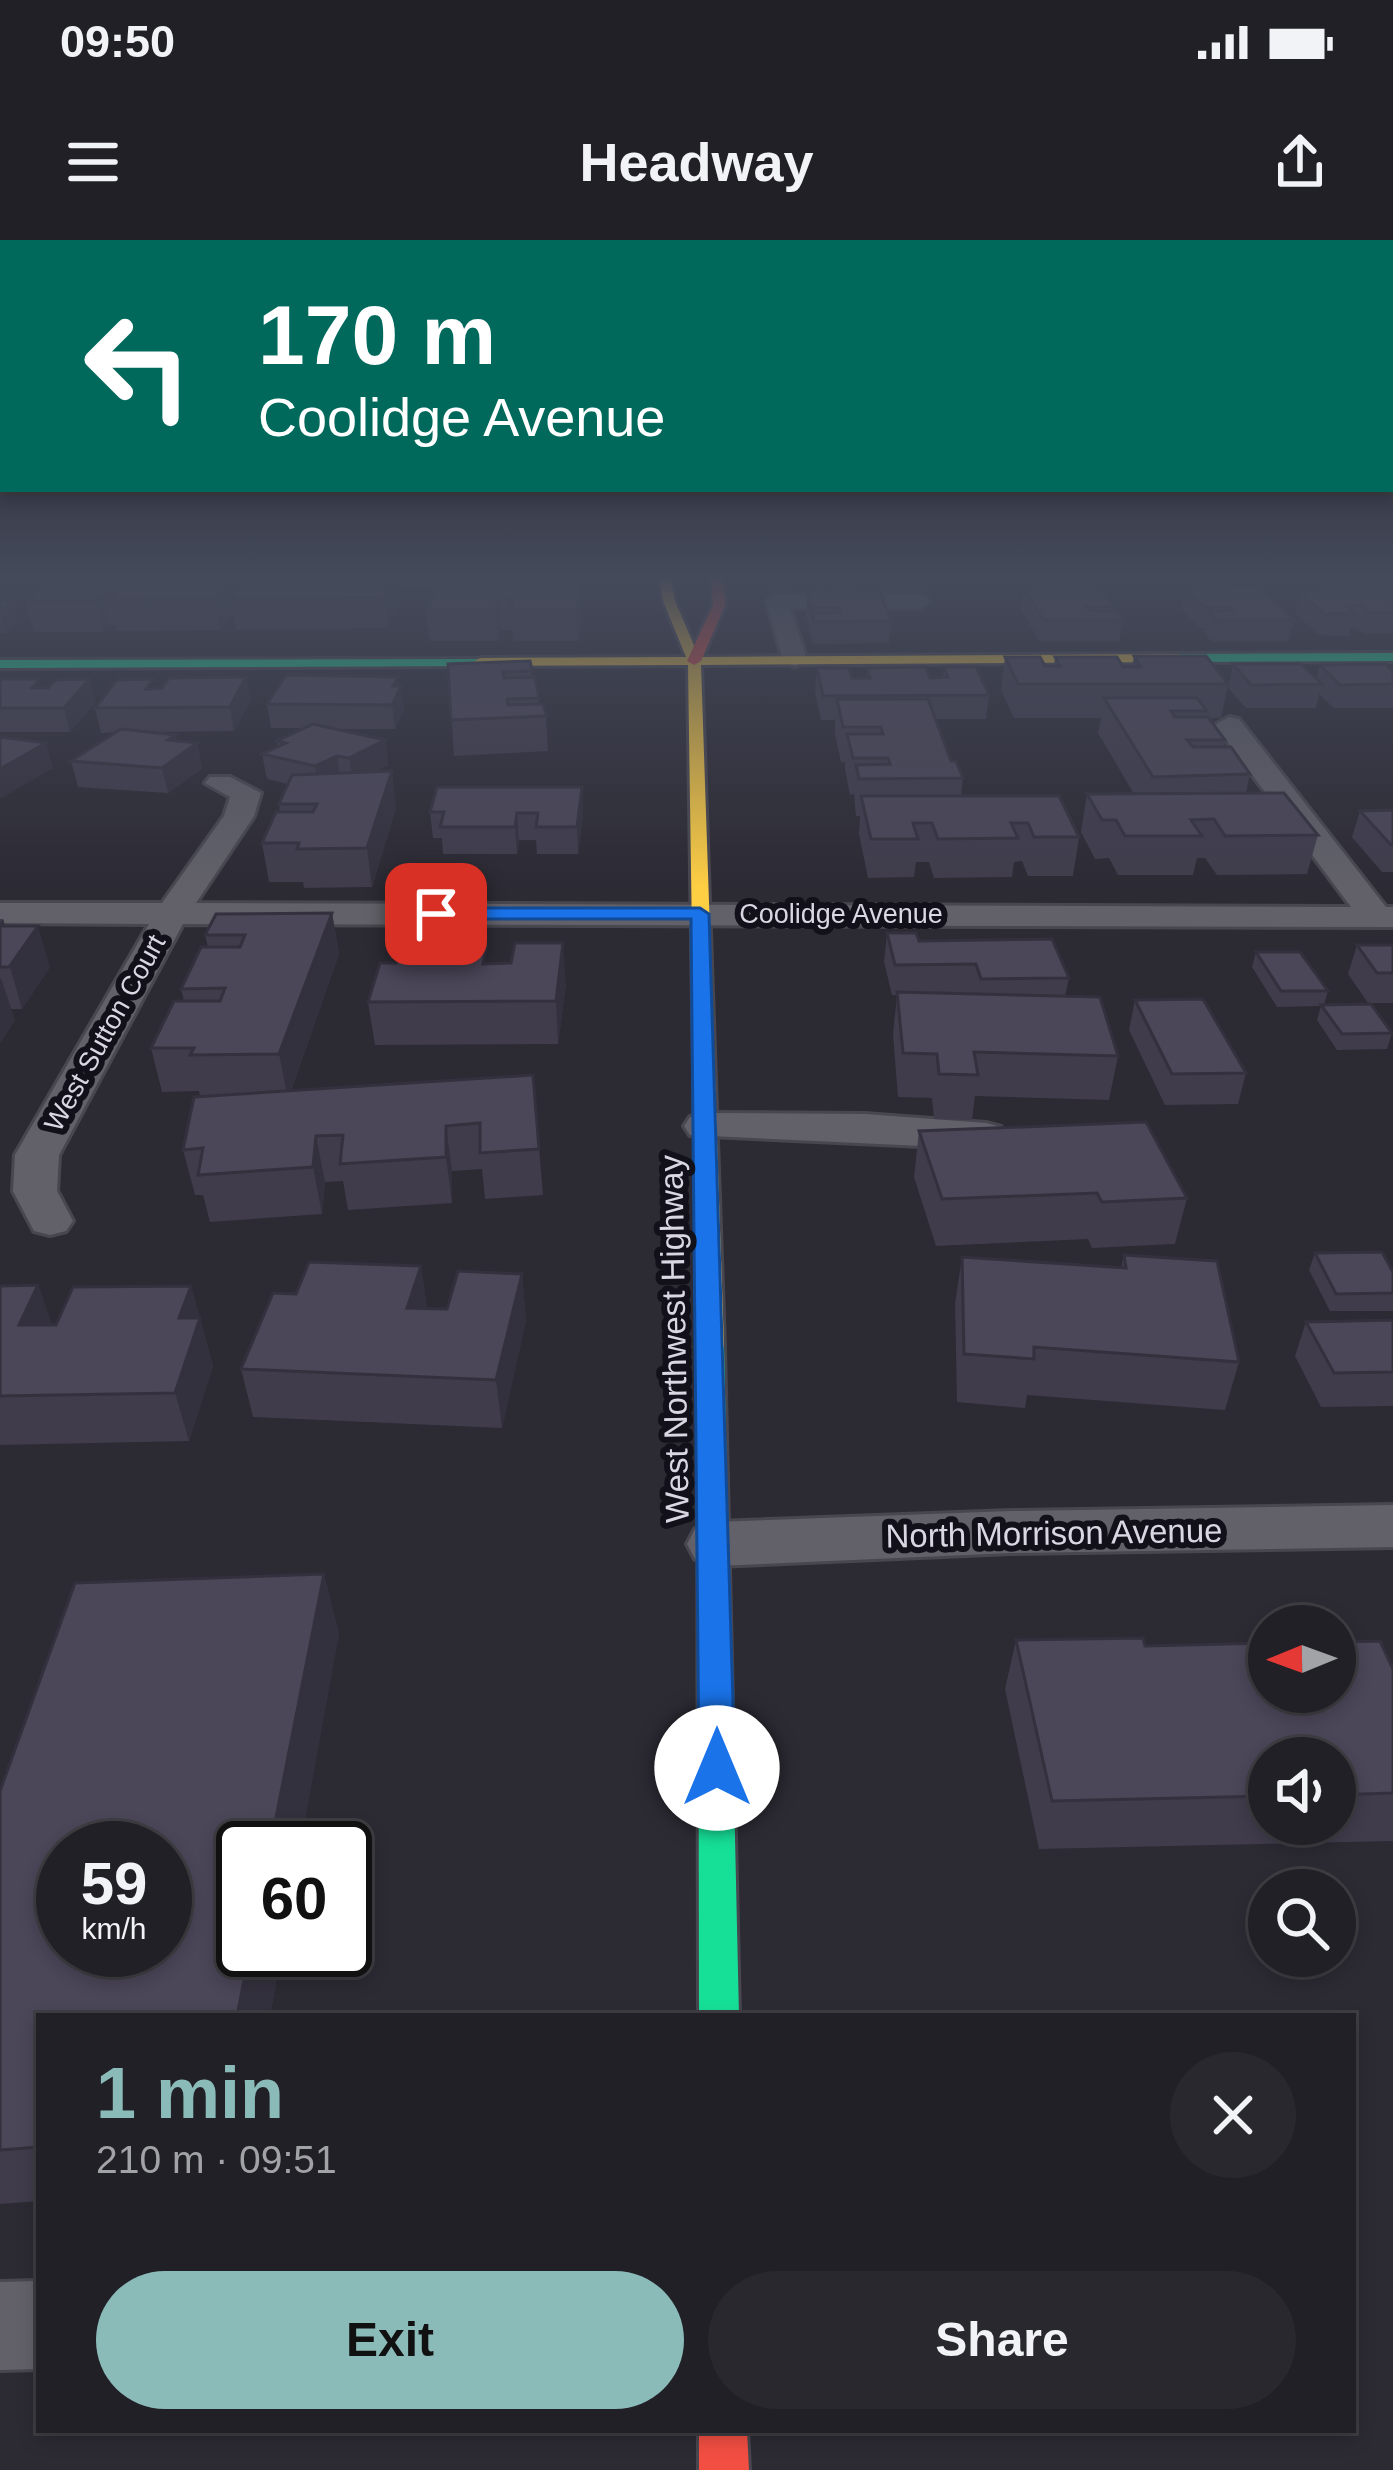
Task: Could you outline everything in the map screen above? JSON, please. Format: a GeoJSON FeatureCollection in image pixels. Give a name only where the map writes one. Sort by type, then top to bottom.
{"type":"FeatureCollection","features":[{"type":"Feature","properties":{"kind":"main road","name":"West Northwest Highway"},"geometry":{"type":"LineString","coordinates":[[694,681],[716,1544],[719,2013]]}},
{"type":"Feature","properties":{"kind":"main road"},"geometry":{"type":"LineString","coordinates":[[723,2433],[724,2470]]}},
{"type":"Feature","properties":{"kind":"street"},"geometry":{"type":"LineString","coordinates":[[1229,725],[1385,917]]}},
{"type":"Feature","properties":{"kind":"street","name":"West Sutton Court"},"geometry":{"type":"LineString","coordinates":[[50,1221],[34,1191],[37,1155],[172,913],[239,816],[246,793],[220,783]]}},
{"type":"Feature","properties":{"kind":"street","name":"Coolidge Avenue"},"geometry":{"type":"LineString","coordinates":[[0,914],[1385,917]]}},
{"type":"Feature","properties":{"kind":"street"},"geometry":{"type":"LineString","coordinates":[[705,1126],[865,1126],[958,1137],[1027,1135]]}},
{"type":"Feature","properties":{"kind":"street","name":"North Morrison Avenue"},"geometry":{"type":"LineString","coordinates":[[716,1544],[1011,1532],[1393,1526]]}},
{"type":"Feature","properties":{"kind":"street"},"geometry":{"type":"LineString","coordinates":[[0,2326],[36,2325]]}},
{"type":"Feature","properties":{"kind":"building"},"geometry":{"type":"Polygon","coordinates":[[[0,681],[38,681],[32,688],[48,688],[55,681],[87,681],[64,708],[0,708],[0,681]]]}},
{"type":"Feature","properties":{"kind":"building"},"geometry":{"type":"Polygon","coordinates":[[[116,681],[152,681],[146,689],[162,688],[167,681],[244,681],[230,707],[95,708],[116,681]]]}},
{"type":"Feature","properties":{"kind":"building"},"geometry":{"type":"Polygon","coordinates":[[[282,681],[396,681],[393,686],[401,686],[392,705],[267,704],[282,681]]]}},
{"type":"Feature","properties":{"kind":"building"},"geometry":{"type":"Polygon","coordinates":[[[449,681],[536,681],[539,698],[507,699],[508,705],[543,704],[546,716],[451,720],[449,681]]]}},
{"type":"Feature","properties":{"kind":"building"},"geometry":{"type":"Polygon","coordinates":[[[820,681],[983,681],[989,695],[823,696],[820,681]]]}},
{"type":"Feature","properties":{"kind":"building"},"geometry":{"type":"Polygon","coordinates":[[[1017,681],[1228,684],[1018,684],[1017,681]]]}},
{"type":"Feature","properties":{"kind":"building"},"geometry":{"type":"Polygon","coordinates":[[[1248,681],[1322,684],[1251,685],[1248,681]]]}},
{"type":"Feature","properties":{"kind":"building"},"geometry":{"type":"Polygon","coordinates":[[[1336,681],[1393,681],[1393,684],[1340,685],[1336,681]]]}},
{"type":"Feature","properties":{"kind":"building"},"geometry":{"type":"Polygon","coordinates":[[[1104,698],[1197,698],[1207,711],[1171,711],[1175,717],[1208,717],[1225,740],[1187,740],[1193,747],[1231,747],[1250,774],[1153,777],[1104,698]]]}},
{"type":"Feature","properties":{"kind":"building"},"geometry":{"type":"Polygon","coordinates":[[[837,699],[928,699],[951,761],[956,761],[963,778],[859,779],[856,765],[890,764],[888,758],[853,758],[847,734],[883,734],[881,727],[843,727],[837,699]]]}},
{"type":"Feature","properties":{"kind":"building"},"geometry":{"type":"Polygon","coordinates":[[[313,724],[385,740],[349,758],[337,756],[315,766],[262,754],[313,724]]]}},
{"type":"Feature","properties":{"kind":"building"},"geometry":{"type":"Polygon","coordinates":[[[121,729],[176,735],[168,740],[197,743],[162,768],[71,761],[121,729]]]}},
{"type":"Feature","properties":{"kind":"building"},"geometry":{"type":"Polygon","coordinates":[[[0,737],[46,743],[0,769],[0,737]]]}},
{"type":"Feature","properties":{"kind":"building"},"geometry":{"type":"Polygon","coordinates":[[[392,771],[367,848],[297,849],[299,843],[262,843],[276,812],[313,812],[317,804],[279,804],[292,775],[392,771]]]}},
{"type":"Feature","properties":{"kind":"building"},"geometry":{"type":"Polygon","coordinates":[[[437,787],[582,787],[577,827],[536,827],[538,813],[517,813],[515,827],[440,827],[444,812],[430,812],[437,787]]]}},
{"type":"Feature","properties":{"kind":"building"},"geometry":{"type":"Polygon","coordinates":[[[1284,793],[1318,835],[1225,836],[1214,819],[1191,820],[1202,836],[1125,836],[1116,820],[1102,820],[1087,794],[1284,793]]]}},
{"type":"Feature","properties":{"kind":"building"},"geometry":{"type":"Polygon","coordinates":[[[861,796],[1059,796],[1079,837],[1034,837],[1028,823],[1011,823],[1018,838],[938,839],[932,823],[913,823],[918,839],[871,839],[861,796]]]}},
{"type":"Feature","properties":{"kind":"building"},"geometry":{"type":"Polygon","coordinates":[[[1393,810],[1393,845],[1391,845],[1360,811],[1393,810]]]}},
{"type":"Feature","properties":{"kind":"building"},"geometry":{"type":"Polygon","coordinates":[[[332,913],[279,1054],[190,1055],[194,1048],[151,1048],[174,1001],[220,1001],[225,988],[181,989],[201,947],[240,947],[245,935],[205,935],[216,914],[332,913]]]}},
{"type":"Feature","properties":{"kind":"building"},"geometry":{"type":"Polygon","coordinates":[[[0,926],[38,926],[9,967],[0,967],[0,926]]]}},
{"type":"Feature","properties":{"kind":"building"},"geometry":{"type":"Polygon","coordinates":[[[887,933],[916,933],[919,941],[1052,939],[1069,978],[981,979],[976,964],[895,965],[887,933]]]}},
{"type":"Feature","properties":{"kind":"building"},"geometry":{"type":"Polygon","coordinates":[[[515,943],[563,943],[556,1001],[368,1002],[380,963],[396,963],[402,944],[487,944],[483,964],[511,963],[515,943]]]}},
{"type":"Feature","properties":{"kind":"building"},"geometry":{"type":"Polygon","coordinates":[[[1357,945],[1393,945],[1393,973],[1377,973],[1357,945]]]}},
{"type":"Feature","properties":{"kind":"building"},"geometry":{"type":"Polygon","coordinates":[[[1256,952],[1300,952],[1328,991],[1281,991],[1256,952]]]}},
{"type":"Feature","properties":{"kind":"building"},"geometry":{"type":"Polygon","coordinates":[[[897,992],[1100,997],[1118,1056],[974,1052],[978,1075],[939,1074],[937,1054],[903,1053],[897,992]]]}},
{"type":"Feature","properties":{"kind":"building"},"geometry":{"type":"Polygon","coordinates":[[[1203,999],[1246,1073],[1172,1074],[1135,1000],[1203,999]]]}},
{"type":"Feature","properties":{"kind":"building"},"geometry":{"type":"Polygon","coordinates":[[[1371,1004],[1392,1033],[1342,1034],[1321,1005],[1371,1004]]]}},
{"type":"Feature","properties":{"kind":"building"},"geometry":{"type":"Polygon","coordinates":[[[533,1075],[539,1149],[480,1153],[480,1123],[446,1126],[446,1157],[340,1164],[343,1135],[316,1136],[313,1167],[198,1175],[203,1148],[183,1150],[194,1097],[533,1075]]]}},
{"type":"Feature","properties":{"kind":"building"},"geometry":{"type":"Polygon","coordinates":[[[1146,1122],[1187,1198],[1102,1202],[1097,1193],[942,1199],[919,1131],[1146,1122]]]}},
{"type":"Feature","properties":{"kind":"building"},"geometry":{"type":"Polygon","coordinates":[[[1382,1252],[1393,1272],[1393,1293],[1336,1294],[1315,1253],[1382,1252]]]}},
{"type":"Feature","properties":{"kind":"building"},"geometry":{"type":"Polygon","coordinates":[[[1124,1255],[1217,1261],[1239,1362],[1034,1347],[1034,1359],[964,1354],[962,1257],[1126,1268],[1124,1255]]]}},
{"type":"Feature","properties":{"kind":"building"},"geometry":{"type":"Polygon","coordinates":[[[309,1262],[421,1266],[407,1308],[447,1309],[458,1271],[522,1274],[496,1380],[241,1369],[273,1293],[296,1294],[309,1262]]]}},
{"type":"Feature","properties":{"kind":"building"},"geometry":{"type":"Polygon","coordinates":[[[38,1285],[19,1325],[56,1325],[73,1287],[191,1286],[179,1318],[200,1318],[175,1393],[0,1396],[0,1286],[38,1285]]]}},
{"type":"Feature","properties":{"kind":"building"},"geometry":{"type":"Polygon","coordinates":[[[1393,1320],[1393,1372],[1334,1373],[1306,1322],[1393,1320]]]}},
{"type":"Feature","properties":{"kind":"building"},"geometry":{"type":"Polygon","coordinates":[[[324,1574],[275,1821],[216,1821],[216,1977],[245,1977],[238,2013],[36,2013],[36,2147],[0,2150],[0,1791],[75,1583],[324,1574]]]}},
{"type":"Feature","properties":{"kind":"building"},"geometry":{"type":"Polygon","coordinates":[[[1143,1638],[1145,1646],[1248,1644],[1248,1713],[1356,1713],[1356,1642],[1380,1641],[1393,1669],[1393,1793],[1356,1794],[1356,1737],[1248,1737],[1248,1796],[1052,1801],[1016,1640],[1143,1638]]]}},
{"type":"Feature","properties":{"kind":"traffic: fast"},"geometry":{"type":"LineString","coordinates":[[711,1347],[719,2013]]}},
{"type":"Feature","properties":{"kind":"traffic: slow"},"geometry":{"type":"LineString","coordinates":[[694,681],[711,1347]]}},
{"type":"Feature","properties":{"kind":"traffic: jam"},"geometry":{"type":"LineString","coordinates":[[723,2433],[724,2470]]}},
{"type":"Feature","properties":{"kind":"route"},"geometry":{"type":"LineString","coordinates":[[436,914],[700,914],[717,1768]]}}]}
